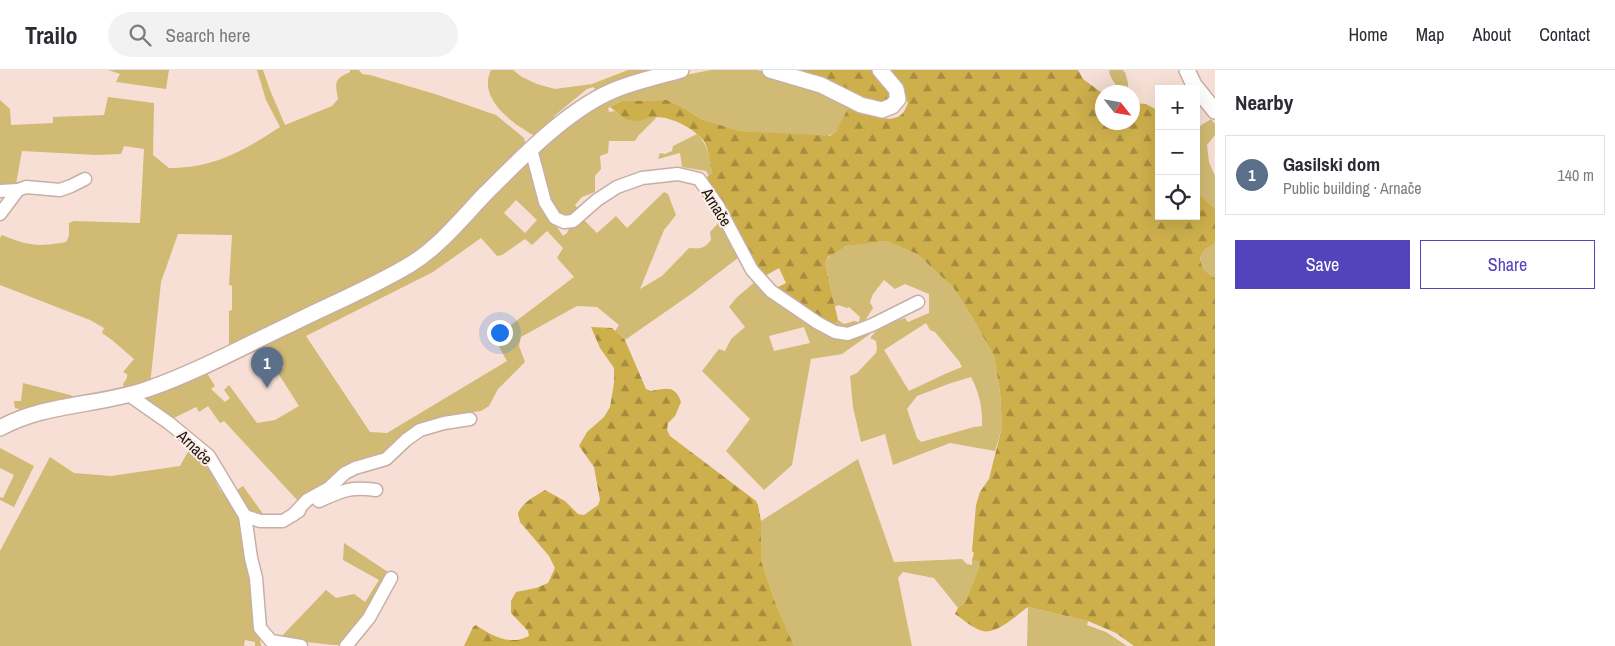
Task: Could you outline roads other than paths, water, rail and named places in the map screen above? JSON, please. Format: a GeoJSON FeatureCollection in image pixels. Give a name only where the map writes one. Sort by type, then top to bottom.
{"type":"FeatureCollection","features":[{"type":"Feature","properties":{"kind":"street"},"geometry":{"type":"LineString","coordinates":[[0,428],[16,420],[65,406],[129,395],[179,377],[380,280],[412,263],[442,240],[531,149],[568,118],[617,89],[681,70]]}},
{"type":"Feature","properties":{"kind":"street"},"geometry":{"type":"LineString","coordinates":[[770,70],[821,85],[862,104],[882,110],[892,106],[898,98],[896,89],[880,70]]}},
{"type":"Feature","properties":{"kind":"street"},"geometry":{"type":"LineString","coordinates":[[1187,70],[1194,85],[1215,111]]}},
{"type":"Feature","properties":{"kind":"street","name":"Arnače"},"geometry":{"type":"LineString","coordinates":[[531,149],[545,202],[555,218],[564,222],[573,221],[597,200],[617,187],[642,178],[678,174],[699,179],[718,206],[752,270],[771,291],[818,323],[836,332],[848,334],[861,330],[918,302]]}},
{"type":"Feature","properties":{"kind":"street"},"geometry":{"type":"LineString","coordinates":[[0,191],[18,190],[26,187],[60,190],[85,179]]}},
{"type":"Feature","properties":{"kind":"street"},"geometry":{"type":"LineString","coordinates":[[0,214],[18,190]]}},
{"type":"Feature","properties":{"kind":"street","name":"Arnače"},"geometry":{"type":"LineString","coordinates":[[129,395],[169,423],[209,456],[245,516],[256,578],[260,628],[267,641],[301,646]]}},
{"type":"Feature","properties":{"kind":"street"},"geometry":{"type":"LineString","coordinates":[[293,515],[307,500],[329,488],[345,473],[355,468],[386,459],[420,430],[444,423],[470,419]]}},
{"type":"Feature","properties":{"kind":"street"},"geometry":{"type":"LineString","coordinates":[[245,516],[260,521],[283,521],[304,508],[345,490],[362,488],[376,490]]}},
{"type":"Feature","properties":{"kind":"street"},"geometry":{"type":"LineString","coordinates":[[346,646],[369,618],[391,578]]}},
{"type":"Feature","properties":{"kind":"place","name":"Gasilski dom"},"geometry":{"type":"Point","coordinates":[267,388]}}]}
